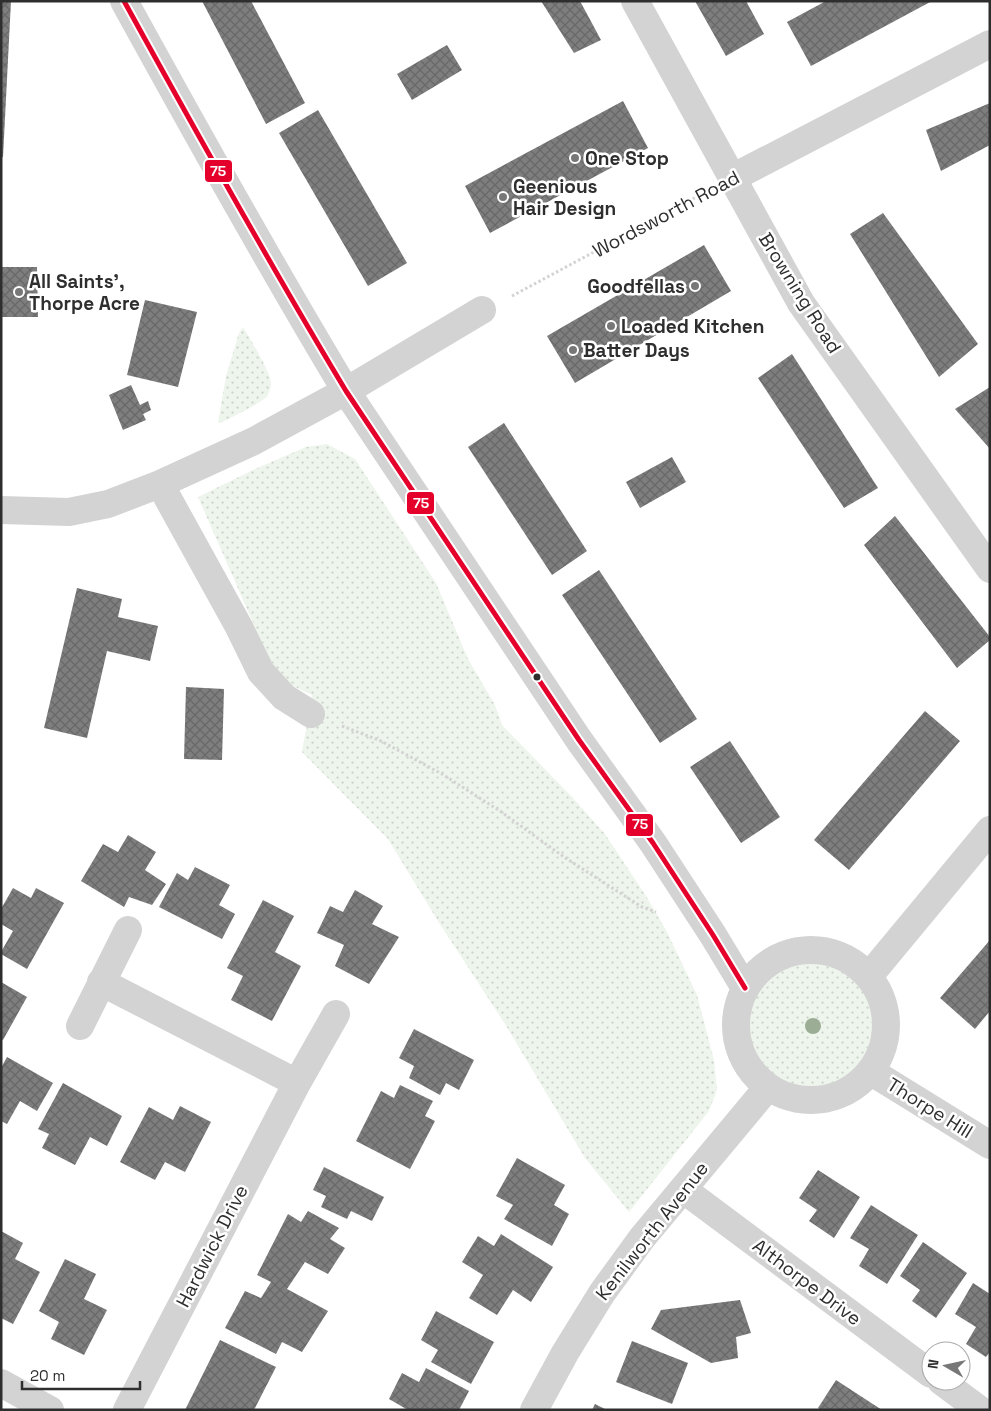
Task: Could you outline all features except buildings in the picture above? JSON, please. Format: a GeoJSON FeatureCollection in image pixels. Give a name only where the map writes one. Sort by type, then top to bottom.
{"type":"FeatureCollection","features":[{"type":"Feature","properties":{"kind":"street"},"geometry":{"type":"LineString","coordinates":[[124,1],[185,112],[346,391],[579,740],[653,843],[745,988]]}},
{"type":"Feature","properties":{"kind":"street","name":"Browning Road"},"geometry":{"type":"LineString","coordinates":[[635,1],[801,303],[990,569]]}},
{"type":"Feature","properties":{"kind":"street","name":"Wordsworth Road"},"geometry":{"type":"LineString","coordinates":[[732,178],[990,44]]}},
{"type":"Feature","properties":{"kind":"street"},"geometry":{"type":"LineString","coordinates":[[1,510],[70,512],[108,504],[160,484],[254,441],[346,391],[482,310]]}},
{"type":"Feature","properties":{"kind":"street"},"geometry":{"type":"LineString","coordinates":[[160,484],[240,627],[261,672],[284,697],[311,714]]}},
{"type":"Feature","properties":{"kind":"street"},"geometry":{"type":"LineString","coordinates":[[869,976],[990,830]]}},
{"type":"Feature","properties":{"kind":"street"},"geometry":{"type":"LineString","coordinates":[[80,1026],[128,930]]}},
{"type":"Feature","properties":{"kind":"street"},"geometry":{"type":"LineString","coordinates":[[818,949],[845,957],[869,976],[882,999],[886,1022],[883,1047],[877,1060],[870,1071],[852,1087],[840,1094],[826,1098],[810,1100],[786,1096],[768,1087],[753,1074],[742,1057],[736,1037],[736,1010],[745,988],[752,976],[763,966],[788,952],[818,949]]}},
{"type":"Feature","properties":{"kind":"street"},"geometry":{"type":"LineString","coordinates":[[101,982],[297,1083]]}},
{"type":"Feature","properties":{"kind":"street","name":"Hardwick Drive"},"geometry":{"type":"LineString","coordinates":[[127,1410],[297,1083],[336,1014]]}},
{"type":"Feature","properties":{"kind":"street","name":"Thorpe Hill"},"geometry":{"type":"LineString","coordinates":[[870,1071],[990,1145]]}},
{"type":"Feature","properties":{"kind":"street","name":"Kenilworth Avenue"},"geometry":{"type":"LineString","coordinates":[[534,1410],[565,1353],[602,1293],[642,1238],[768,1087]]}},
{"type":"Feature","properties":{"kind":"street","name":"Althorpe Drive"},"geometry":{"type":"LineString","coordinates":[[684,1190],[921,1367]]}},
{"type":"Feature","properties":{"kind":"street"},"geometry":{"type":"LineString","coordinates":[[1,1383],[50,1410]]}},
{"type":"Feature","properties":{"kind":"street"},"geometry":{"type":"LineString","coordinates":[[954,1391],[977,1409]]}},
{"type":"Feature","properties":{"kind":"path","name":"Wordsworth Road"},"geometry":{"type":"LineString","coordinates":[[482,310],[502,302],[732,178]]}},
{"type":"Feature","properties":{"kind":"path"},"geometry":{"type":"LineString","coordinates":[[311,714],[381,740],[442,774],[626,897],[642,907],[660,914]]}},
{"type":"Feature","properties":{"kind":"shaded area"},"geometry":{"type":"Polygon","coordinates":[[[243,327],[268,372],[270,388],[268,395],[260,402],[218,423],[226,376],[239,333],[243,327]]]}},
{"type":"Feature","properties":{"kind":"shaded area"},"geometry":{"type":"Polygon","coordinates":[[[327,444],[355,459],[436,583],[468,659],[495,705],[502,725],[605,834],[666,930],[697,995],[714,1060],[717,1090],[709,1111],[629,1212],[585,1158],[505,1024],[436,918],[388,839],[302,752],[312,695],[289,684],[277,673],[198,497],[306,447],[327,444]]]}},
{"type":"Feature","properties":{"kind":"shaded area"},"geometry":{"type":"Polygon","coordinates":[[[811,950],[826,951],[840,956],[853,962],[864,972],[874,983],[880,996],[885,1010],[885,1040],[880,1054],[874,1067],[864,1078],[853,1088],[840,1094],[826,1099],[811,1100],[796,1099],[782,1094],[769,1088],[758,1078],[748,1067],[742,1054],[737,1040],[736,1025],[737,1010],[742,996],[748,983],[758,972],[769,962],[782,956],[796,951],[811,950]]]}},
{"type":"Feature","properties":{"kind":"transit line","name":"75"},"geometry":{"type":"LineString","coordinates":[[124,1],[233,197],[346,391],[579,740],[653,843],[745,988]]}},
{"type":"Feature","properties":{"kind":"place","name":"One Stop"},"geometry":{"type":"Point","coordinates":[575,158]}},
{"type":"Feature","properties":{"kind":"place","name":"Geenious Hair Design"},"geometry":{"type":"Point","coordinates":[503,197]}},
{"type":"Feature","properties":{"kind":"place","name":"Goodfellas"},"geometry":{"type":"Point","coordinates":[695,286]}},
{"type":"Feature","properties":{"kind":"place","name":"All Saints', Thorpe Acre"},"geometry":{"type":"Point","coordinates":[19,292]}},
{"type":"Feature","properties":{"kind":"place","name":"Loaded Kitchen"},"geometry":{"type":"Point","coordinates":[611,326]}},
{"type":"Feature","properties":{"kind":"place","name":"Batter Days"},"geometry":{"type":"Point","coordinates":[573,350]}}]}
